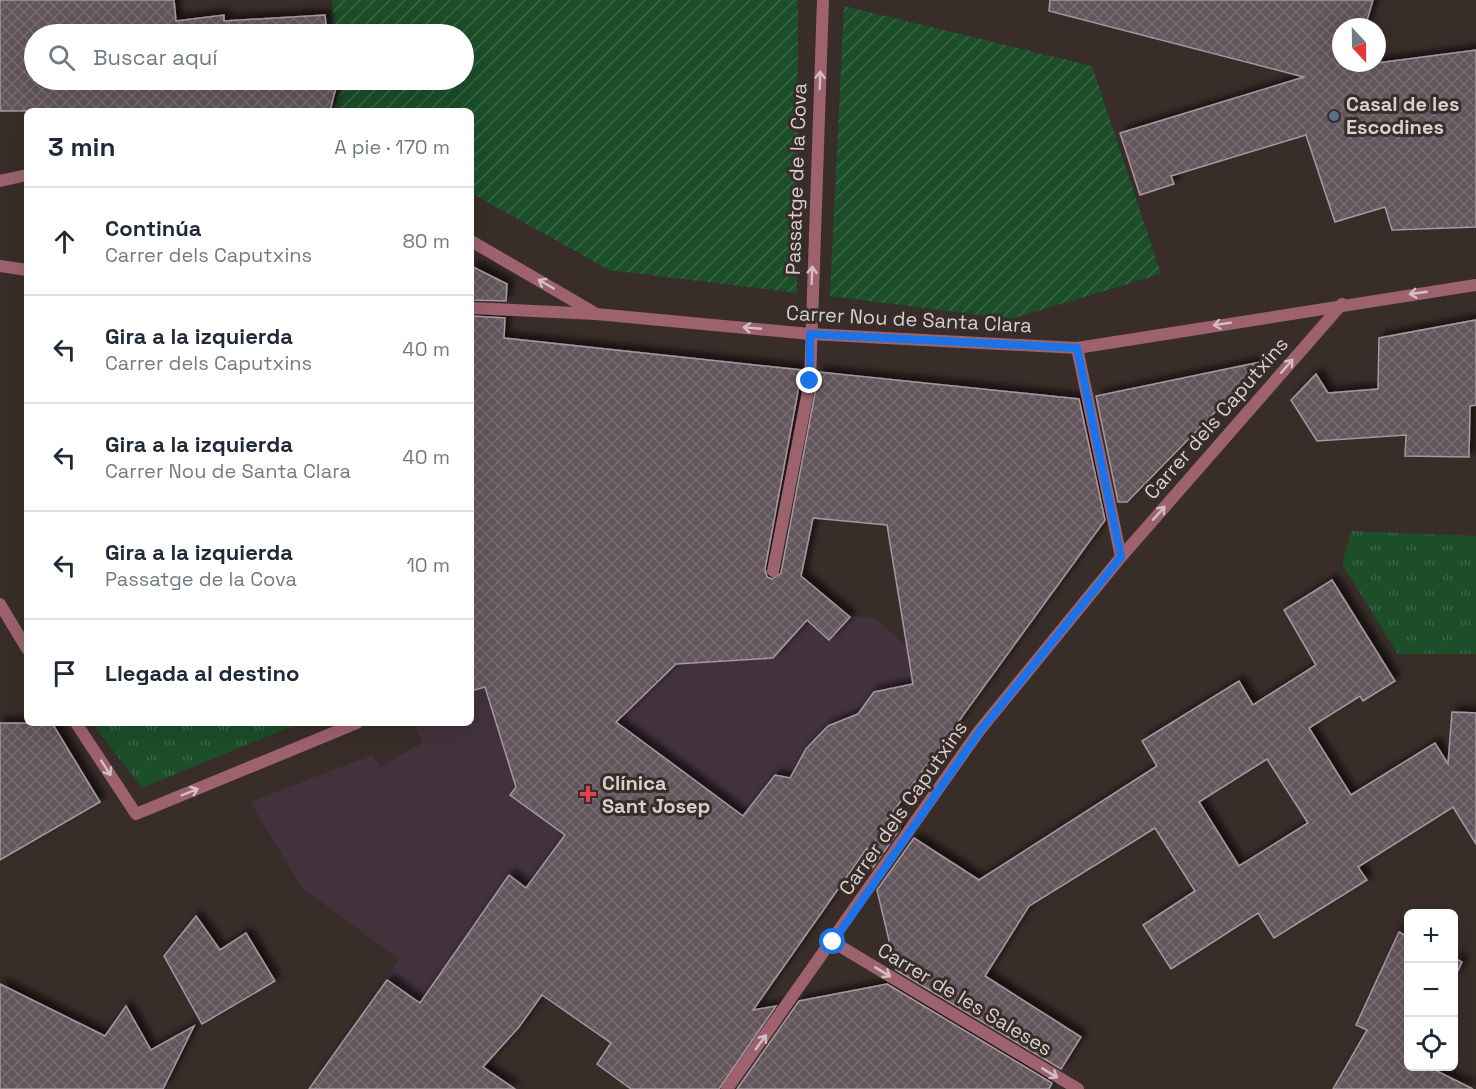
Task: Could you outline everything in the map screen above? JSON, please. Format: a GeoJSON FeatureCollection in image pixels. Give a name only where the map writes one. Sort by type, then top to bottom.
{"type":"FeatureCollection","features":[{"type":"Feature","properties":{"kind":"street","name":"Passatge de la Cova"},"geometry":{"type":"LineString","coordinates":[[773,572],[810,381],[823,0]]}},
{"type":"Feature","properties":{"kind":"street"},"geometry":{"type":"LineString","coordinates":[[0,182],[24,177]]}},
{"type":"Feature","properties":{"kind":"street"},"geometry":{"type":"LineString","coordinates":[[474,243],[596,314]]}},
{"type":"Feature","properties":{"kind":"street"},"geometry":{"type":"LineString","coordinates":[[0,267],[24,270]]}},
{"type":"Feature","properties":{"kind":"street","name":"Carrer Nou de Santa Clara"},"geometry":{"type":"LineString","coordinates":[[474,308],[596,314],[810,334],[1077,348],[1342,304],[1476,285]]}},
{"type":"Feature","properties":{"kind":"street","name":"Carrer dels Caputxins"},"geometry":{"type":"LineString","coordinates":[[727,1089],[980,731],[1121,557],[1342,304]]}},
{"type":"Feature","properties":{"kind":"street"},"geometry":{"type":"LineString","coordinates":[[1077,348],[1121,557]]}},
{"type":"Feature","properties":{"kind":"street"},"geometry":{"type":"LineString","coordinates":[[0,604],[24,644]]}},
{"type":"Feature","properties":{"kind":"street"},"geometry":{"type":"LineString","coordinates":[[78,726],[136,814],[350,726]]}},
{"type":"Feature","properties":{"kind":"street","name":"Carrer de les Saleses"},"geometry":{"type":"LineString","coordinates":[[833,942],[1078,1089]]}},
{"type":"Feature","properties":{"kind":"shaded area","name":"Clínica Sant Josep"},"geometry":{"type":"Polygon","coordinates":[[[783,600],[829,640],[850,616],[874,618],[911,649],[965,712],[696,1089],[622,1051],[542,995],[519,1027],[483,1067],[309,1089],[359,1019],[365,1023],[373,1011],[367,1007],[399,959],[302,888],[250,802],[372,755],[380,767],[422,743],[415,726],[474,726],[474,690],[485,687],[507,757],[675,664],[783,600]]]}},
{"type":"Feature","properties":{"kind":"green space"},"geometry":{"type":"Polygon","coordinates":[[[332,0],[798,0],[797,293],[609,270],[474,195],[474,108],[334,108],[340,90],[474,90],[474,24],[333,24],[332,0]]]}},
{"type":"Feature","properties":{"kind":"green space"},"geometry":{"type":"Polygon","coordinates":[[[844,6],[1092,66],[1161,274],[1011,319],[830,296],[844,6]]]}},
{"type":"Feature","properties":{"kind":"green space"},"geometry":{"type":"Polygon","coordinates":[[[1351,531],[1476,536],[1476,654],[1398,654],[1342,564],[1351,531]]]}},
{"type":"Feature","properties":{"kind":"green space"},"geometry":{"type":"Polygon","coordinates":[[[94,726],[293,726],[142,788],[94,726]]]}},
{"type":"Feature","properties":{"kind":"building"},"geometry":{"type":"Polygon","coordinates":[[[0,0],[174,0],[176,21],[224,15],[224,21],[325,15],[326,24],[24,24],[24,90],[335,90],[331,108],[24,108],[24,111],[0,111],[0,0]]]}},
{"type":"Feature","properties":{"kind":"building"},"geometry":{"type":"Polygon","coordinates":[[[1050,0],[1373,0],[1368,18],[1332,18],[1332,72],[1386,72],[1386,62],[1476,50],[1476,227],[1392,230],[1385,207],[1335,222],[1306,135],[1171,176],[1174,184],[1140,195],[1120,133],[1304,77],[1049,11],[1050,0]]]}},
{"type":"Feature","properties":{"kind":"building"},"geometry":{"type":"Polygon","coordinates":[[[474,268],[507,284],[506,301],[474,300],[474,268]]]}},
{"type":"Feature","properties":{"kind":"building"},"geometry":{"type":"Polygon","coordinates":[[[474,316],[505,318],[504,338],[802,370],[765,569],[767,577],[772,579],[781,573],[819,372],[1079,399],[1105,520],[887,820],[900,829],[872,869],[867,848],[753,1010],[776,1006],[719,1089],[631,1089],[597,1064],[611,1043],[542,995],[519,1027],[483,1067],[515,1089],[309,1089],[387,980],[420,1003],[509,875],[526,888],[565,835],[510,795],[516,787],[485,687],[474,690],[474,316]],[[813,518],[801,576],[850,617],[829,640],[807,620],[773,658],[676,664],[616,722],[743,816],[775,775],[790,778],[806,749],[828,726],[858,714],[874,692],[913,684],[887,525],[813,518]]]}},
{"type":"Feature","properties":{"kind":"building"},"geometry":{"type":"Polygon","coordinates":[[[1476,320],[1476,405],[1470,406],[1469,457],[1405,456],[1406,435],[1317,441],[1291,400],[1316,374],[1328,393],[1378,389],[1379,338],[1476,320]]]}},
{"type":"Feature","properties":{"kind":"building"},"geometry":{"type":"Polygon","coordinates":[[[1265,361],[1127,502],[1118,502],[1096,396],[1265,361]]]}},
{"type":"Feature","properties":{"kind":"building"},"geometry":{"type":"Polygon","coordinates":[[[1332,580],[1395,681],[1363,701],[1360,696],[1309,728],[1351,795],[1435,743],[1448,764],[1452,712],[1476,713],[1476,844],[1453,807],[1358,867],[1367,880],[1274,938],[1258,913],[1171,969],[1143,925],[1195,891],[1155,828],[1029,906],[985,976],[1081,1037],[1061,1069],[896,970],[877,890],[914,838],[979,880],[1157,766],[1142,741],[1239,681],[1253,705],[1316,665],[1284,610],[1332,580]],[[1267,759],[1199,802],[1239,866],[1308,823],[1267,759]]]}},
{"type":"Feature","properties":{"kind":"building"},"geometry":{"type":"Polygon","coordinates":[[[0,723],[54,726],[100,802],[0,860],[0,723]]]}},
{"type":"Feature","properties":{"kind":"building"},"geometry":{"type":"Polygon","coordinates":[[[196,916],[220,950],[246,933],[275,981],[202,1024],[164,956],[196,916]]]}},
{"type":"Feature","properties":{"kind":"building"},"geometry":{"type":"Polygon","coordinates":[[[1399,932],[1404,935],[1404,1071],[1437,1071],[1473,1089],[1333,1089],[1367,1030],[1356,1025],[1399,932]]]}},
{"type":"Feature","properties":{"kind":"building"},"geometry":{"type":"Polygon","coordinates":[[[0,984],[105,1036],[126,1006],[151,1050],[194,1026],[163,1089],[0,1089],[0,984]]]}},
{"type":"Feature","properties":{"kind":"building"},"geometry":{"type":"Polygon","coordinates":[[[887,984],[1052,1083],[1049,1089],[737,1089],[799,1001],[887,984]]]}},
{"type":"Feature","properties":{"kind":"place","name":"Casal de les Escodines"},"geometry":{"type":"Point","coordinates":[1334,116]}},
{"type":"Feature","properties":{"kind":"place","name":"Clínica Sant Josep"},"geometry":{"type":"Point","coordinates":[588,794]}},
{"type":"Feature","properties":{"kind":"route"},"geometry":{"type":"LineString","coordinates":[[810,381],[810,334],[1077,348],[1121,557],[980,731],[833,942]]}}]}
